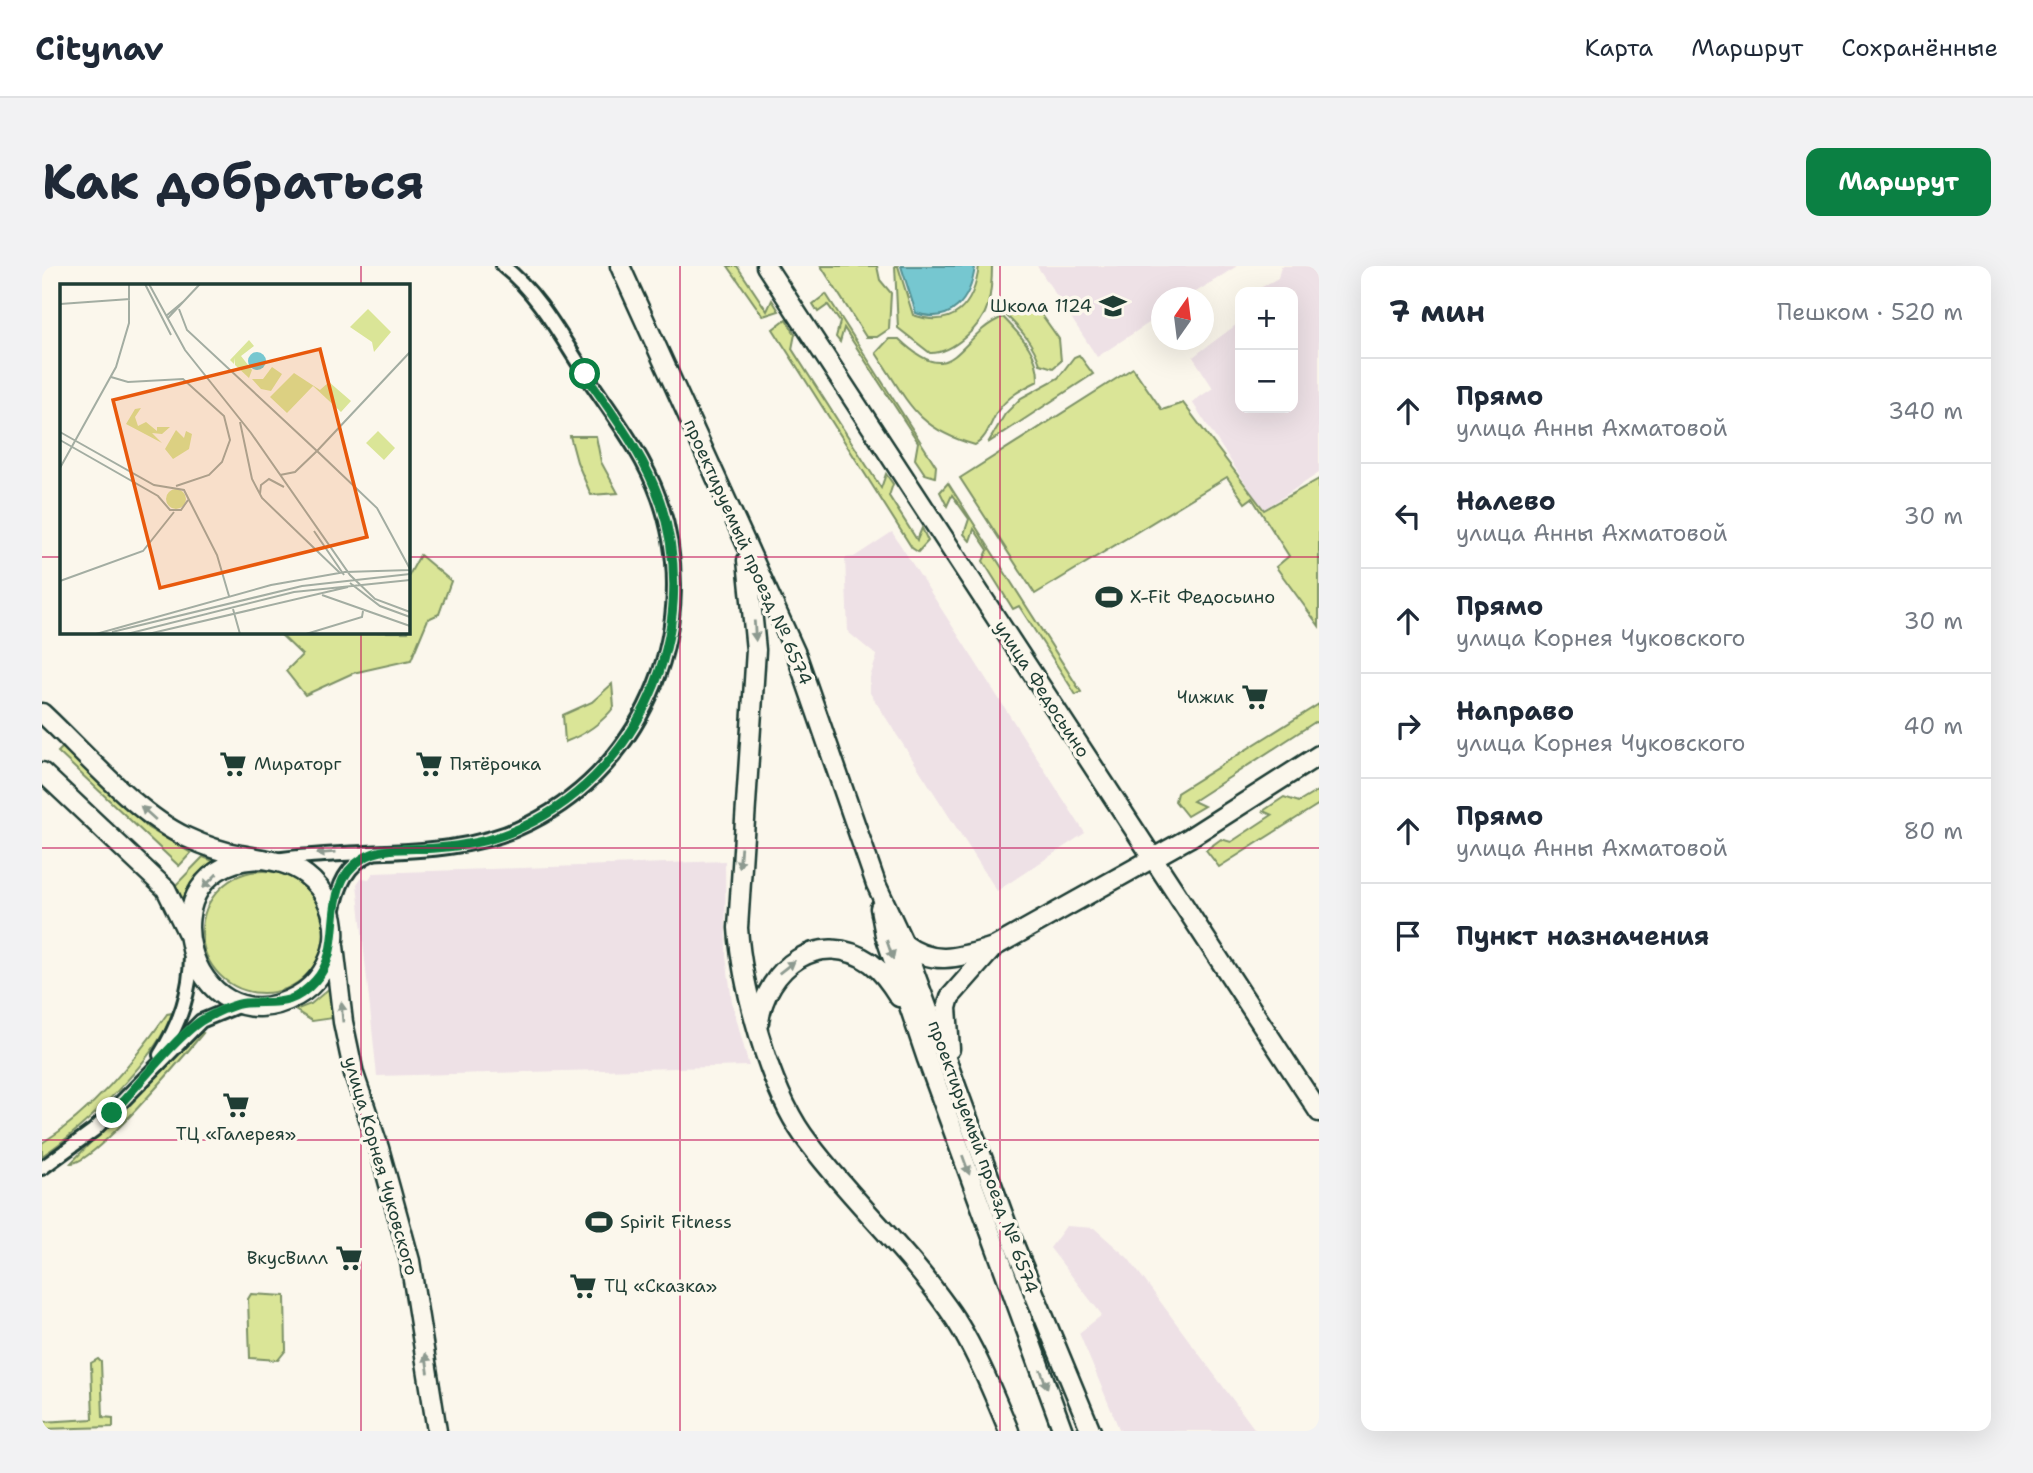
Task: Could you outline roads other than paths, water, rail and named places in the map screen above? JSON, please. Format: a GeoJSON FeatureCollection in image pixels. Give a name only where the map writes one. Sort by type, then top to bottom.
{"type":"FeatureCollection","features":[{"type":"Feature","properties":{"kind":"main road","name":"проектируемый проезд № 6574"},"geometry":{"type":"LineString","coordinates":[[620,266],[797,656],[876,884],[904,944],[1015,1247],[1091,1431]]}},
{"type":"Feature","properties":{"kind":"main road","name":"улица Федосьино"},"geometry":{"type":"LineString","coordinates":[[766,266],[1319,1112]]}},
{"type":"Feature","properties":{"kind":"main road"},"geometry":{"type":"LineString","coordinates":[[744,539],[756,649],[738,929],[741,962],[759,1026],[777,1086],[801,1132],[838,1180],[888,1232],[950,1310],[1009,1431]]}},
{"type":"Feature","properties":{"kind":"main road","name":"улица Корнея Чуковского"},"geometry":{"type":"LineString","coordinates":[[42,713],[164,826],[207,846],[297,869],[311,879],[322,892],[332,916],[343,1022],[354,1074],[379,1148],[410,1261],[437,1431]]}},
{"type":"Feature","properties":{"kind":"main road"},"geometry":{"type":"LineString","coordinates":[[904,944],[916,953],[945,960],[994,947],[1153,859],[1319,755]]}},
{"type":"Feature","properties":{"kind":"main road","name":"улица Корнея Чуковского"},"geometry":{"type":"LineString","coordinates":[[42,772],[166,889],[208,982],[229,998],[245,1003],[279,1003],[303,992],[326,966],[334,942]]}},
{"type":"Feature","properties":{"kind":"main road"},"geometry":{"type":"LineString","coordinates":[[189,944],[191,910],[209,880],[239,862],[269,860]]}},
{"type":"Feature","properties":{"kind":"main road","name":"проектируемый проезд № 6574"},"geometry":{"type":"LineString","coordinates":[[876,884],[885,935],[913,1019],[1063,1431]]}},
{"type":"Feature","properties":{"kind":"main road"},"geometry":{"type":"LineString","coordinates":[[953,1077],[947,1019],[950,997],[994,947]]}},
{"type":"Feature","properties":{"kind":"main road"},"geometry":{"type":"LineString","coordinates":[[759,1026],[765,995],[778,974],[808,954],[833,951],[857,956],[878,969],[913,1019]]}},
{"type":"Feature","properties":{"kind":"street"},"geometry":{"type":"LineString","coordinates":[[269,860],[333,852],[437,848],[492,839],[529,824],[558,807],[586,785],[625,742],[647,706],[664,660],[675,591],[672,551],[653,482],[636,451],[532,293],[503,266]]}},
{"type":"Feature","properties":{"kind":"street"},"geometry":{"type":"LineString","coordinates":[[332,916],[339,886],[346,874],[358,861],[380,851]]}},
{"type":"Feature","properties":{"kind":"street"},"geometry":{"type":"LineString","coordinates":[[146,1076],[175,1030],[184,1008],[191,974],[189,944]]}},
{"type":"Feature","properties":{"kind":"street"},"geometry":{"type":"LineString","coordinates":[[42,1168],[94,1129],[201,1021],[245,1003]]}},
{"type":"Feature","properties":{"kind":"water"},"geometry":{"type":"Polygon","coordinates":[[[901,266],[975,266],[969,289],[957,307],[939,316],[928,316],[916,313],[901,266]]]}},
{"type":"Feature","properties":{"kind":"place","name":"Школа 1124"},"geometry":{"type":"Point","coordinates":[1113,306]}},
{"type":"Feature","properties":{"kind":"place","name":"X-Fit Федосьино"},"geometry":{"type":"Point","coordinates":[1109,597]}},
{"type":"Feature","properties":{"kind":"place","name":"Чижик"},"geometry":{"type":"Point","coordinates":[1255,697]}},
{"type":"Feature","properties":{"kind":"place","name":"Мираторг"},"geometry":{"type":"Point","coordinates":[233,764]}},
{"type":"Feature","properties":{"kind":"place","name":"Пятёрочка"},"geometry":{"type":"Point","coordinates":[429,764]}},
{"type":"Feature","properties":{"kind":"place","name":"ТЦ «Галерея»"},"geometry":{"type":"Point","coordinates":[236,1105]}},
{"type":"Feature","properties":{"kind":"place","name":"Spirit Fitness"},"geometry":{"type":"Point","coordinates":[599,1222]}},
{"type":"Feature","properties":{"kind":"place","name":"ВкусВилл"},"geometry":{"type":"Point","coordinates":[349,1258]}},
{"type":"Feature","properties":{"kind":"place","name":"ТЦ «Сказка»"},"geometry":{"type":"Point","coordinates":[583,1286]}}]}
